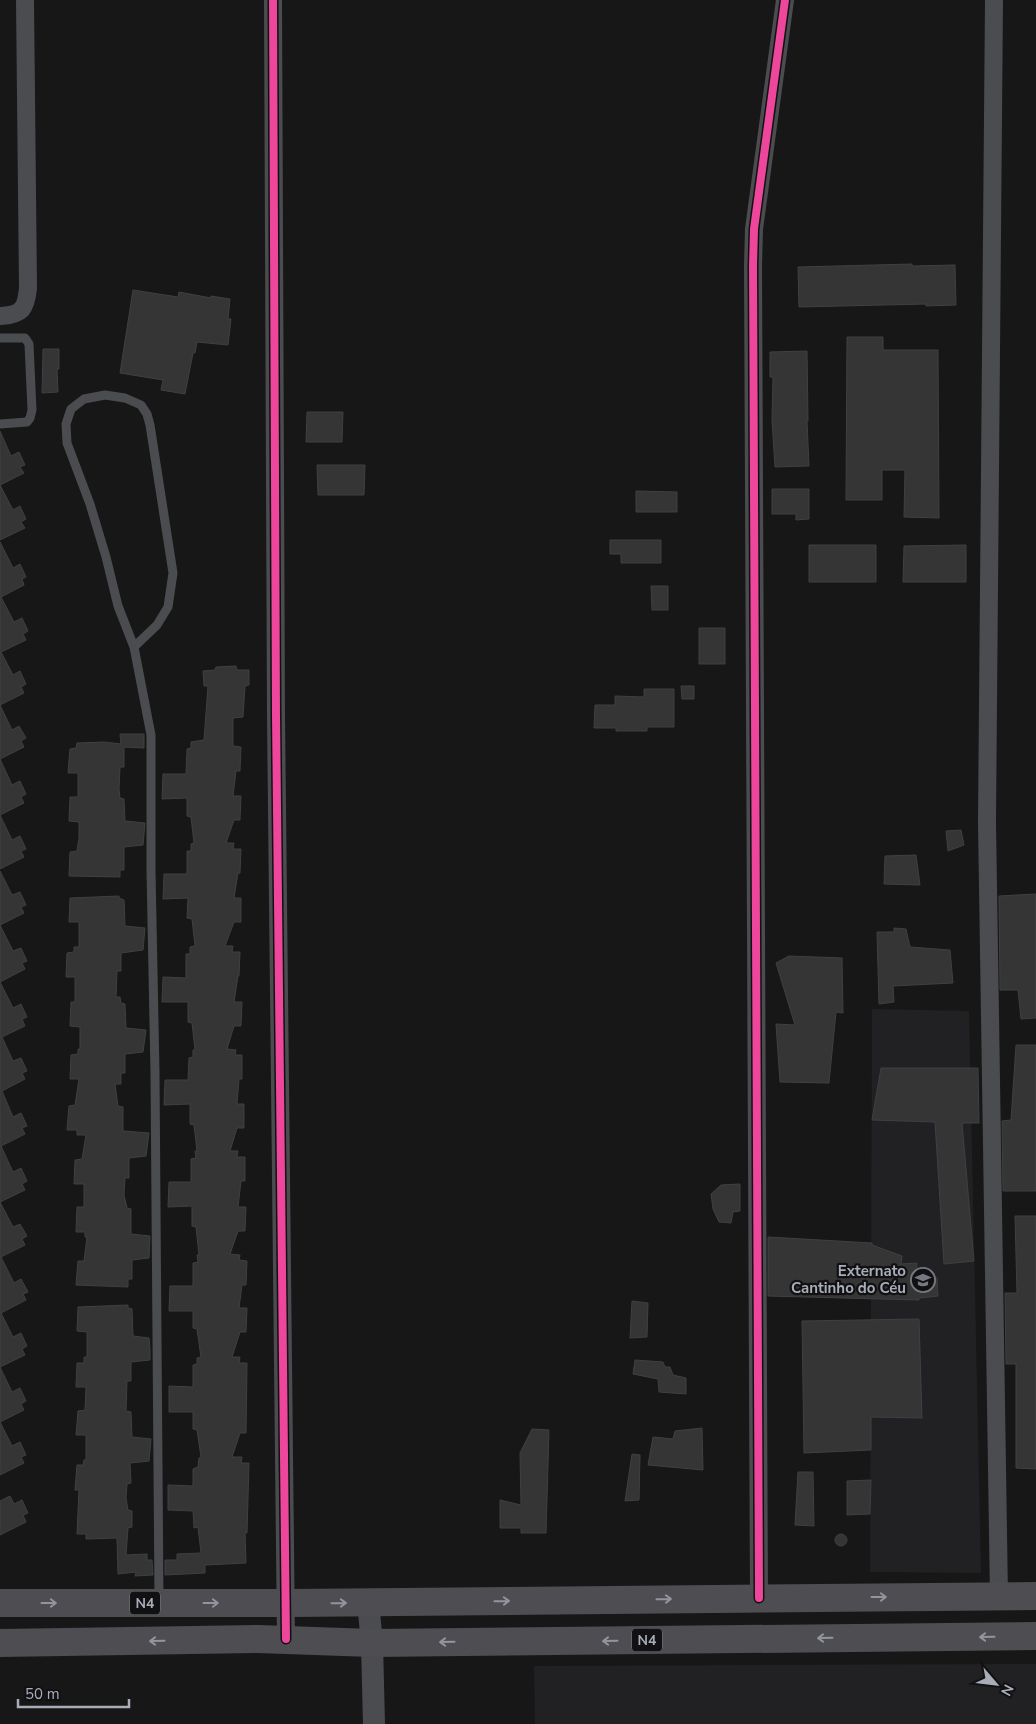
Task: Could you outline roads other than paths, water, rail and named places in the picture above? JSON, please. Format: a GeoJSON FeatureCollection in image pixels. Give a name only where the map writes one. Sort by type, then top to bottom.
{"type":"FeatureCollection","features":[{"type":"Feature","properties":{"kind":"highway","name":"N4"},"geometry":{"type":"LineString","coordinates":[[0,1603],[285,1603],[1036,1596]]}},
{"type":"Feature","properties":{"kind":"highway","name":"N4"},"geometry":{"type":"LineString","coordinates":[[0,1643],[286,1639],[372,1643],[1036,1636]]}},
{"type":"Feature","properties":{"kind":"street"},"geometry":{"type":"LineString","coordinates":[[0,316],[13,316],[22,310],[28,288],[25,0]]}},
{"type":"Feature","properties":{"kind":"street"},"geometry":{"type":"LineString","coordinates":[[273,0],[276,715],[286,1639]]}},
{"type":"Feature","properties":{"kind":"street"},"geometry":{"type":"LineString","coordinates":[[759,1598],[753,266],[754,229],[785,0]]}},
{"type":"Feature","properties":{"kind":"street"},"geometry":{"type":"LineString","coordinates":[[994,0],[987,822],[999,1597]]}},
{"type":"Feature","properties":{"kind":"street"},"geometry":{"type":"LineString","coordinates":[[368,1602],[372,1643],[374,1724]]}},
{"type":"Feature","properties":{"kind":"lane"},"geometry":{"type":"LineString","coordinates":[[0,338],[25,338],[29,344],[32,410],[27,422],[0,424]]}},
{"type":"Feature","properties":{"kind":"lane"},"geometry":{"type":"LineString","coordinates":[[134,647],[156,625],[168,607],[173,573],[147,414],[141,405],[125,398],[105,395],[84,399],[72,409],[66,424],[68,443],[106,557],[118,606],[134,647],[151,735],[159,1603]]}},
{"type":"Feature","properties":{"kind":"place","name":"Externato Cantinho do Céu"},"geometry":{"type":"Point","coordinates":[923,1280]}}]}
